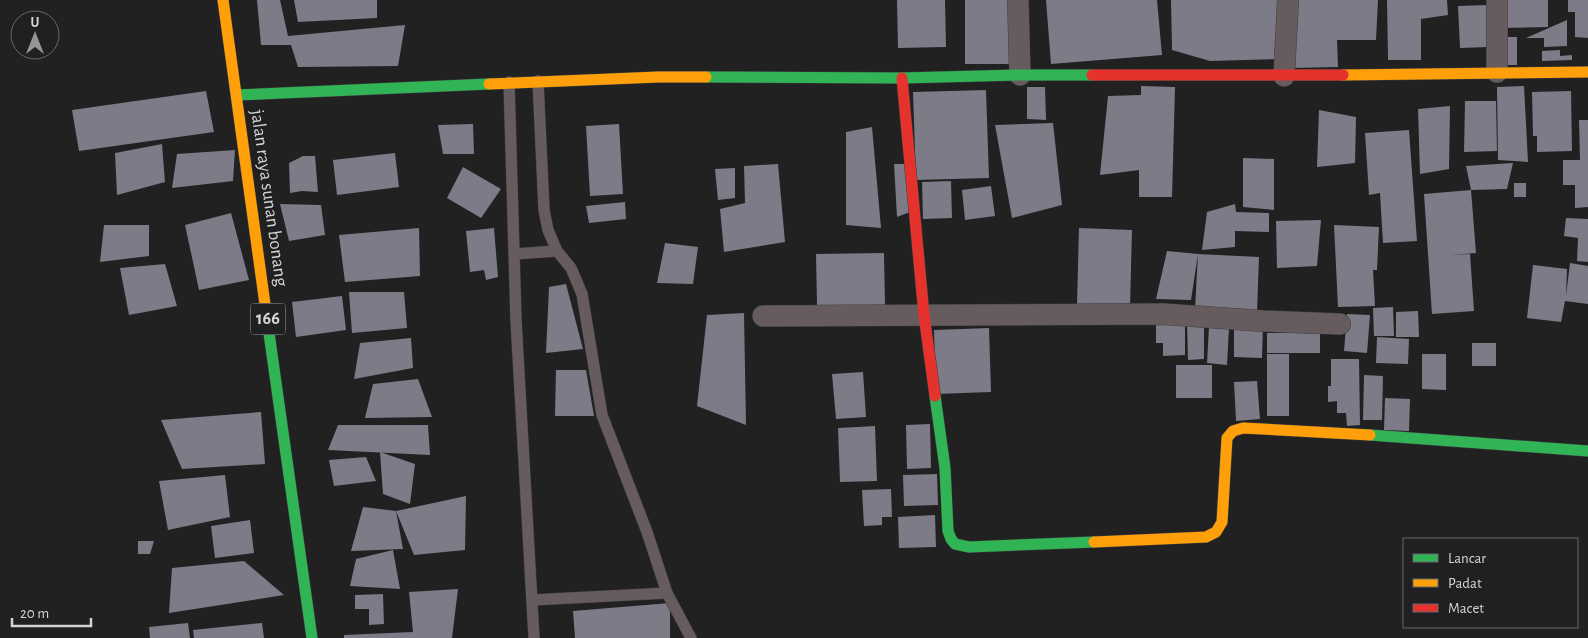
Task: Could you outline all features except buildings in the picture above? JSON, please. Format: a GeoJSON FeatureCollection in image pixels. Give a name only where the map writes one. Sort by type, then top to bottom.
{"type":"FeatureCollection","features":[{"type":"Feature","properties":{"kind":"street","name":"jalan raya sunan bonang"},"geometry":{"type":"LineString","coordinates":[[223,0],[312,638]]}},
{"type":"Feature","properties":{"kind":"street"},"geometry":{"type":"LineString","coordinates":[[1018,0],[1020,75]]}},
{"type":"Feature","properties":{"kind":"street"},"geometry":{"type":"LineString","coordinates":[[1284,76],[1288,0]]}},
{"type":"Feature","properties":{"kind":"street"},"geometry":{"type":"LineString","coordinates":[[1497,0],[1497,72]]}},
{"type":"Feature","properties":{"kind":"street"},"geometry":{"type":"LineString","coordinates":[[236,95],[658,77],[1284,76],[1588,72]]}},
{"type":"Feature","properties":{"kind":"street"},"geometry":{"type":"LineString","coordinates":[[902,78],[924,315],[945,468],[948,531],[953,544],[969,547],[1206,537],[1214,534],[1220,530],[1222,522],[1227,438],[1233,431],[1243,428],[1588,451]]}},
{"type":"Feature","properties":{"kind":"street"},"geometry":{"type":"LineString","coordinates":[[763,316],[1162,314],[1340,324]]}},
{"type":"Feature","properties":{"kind":"lane"},"geometry":{"type":"LineString","coordinates":[[538,81],[544,210],[548,230],[558,251],[571,268],[582,294],[602,415],[647,532],[667,593],[691,638]]}},
{"type":"Feature","properties":{"kind":"lane"},"geometry":{"type":"LineString","coordinates":[[508,82],[516,320],[534,638]]}},
{"type":"Feature","properties":{"kind":"lane"},"geometry":{"type":"LineString","coordinates":[[514,254],[558,251]]}},
{"type":"Feature","properties":{"kind":"lane"},"geometry":{"type":"LineString","coordinates":[[532,600],[667,593]]}},
{"type":"Feature","properties":{"kind":"traffic: fast"},"geometry":{"type":"LineString","coordinates":[[706,77],[902,78],[1092,75]]}},
{"type":"Feature","properties":{"kind":"traffic: fast"},"geometry":{"type":"LineString","coordinates":[[237,95],[489,84]]}},
{"type":"Feature","properties":{"kind":"traffic: fast"},"geometry":{"type":"LineString","coordinates":[[268,326],[312,638]]}},
{"type":"Feature","properties":{"kind":"traffic: fast"},"geometry":{"type":"LineString","coordinates":[[935,396],[945,468],[948,531],[955,544],[969,547],[1094,542]]}},
{"type":"Feature","properties":{"kind":"traffic: fast"},"geometry":{"type":"LineString","coordinates":[[1370,435],[1588,451]]}},
{"type":"Feature","properties":{"kind":"traffic: slow"},"geometry":{"type":"LineString","coordinates":[[223,0],[268,326]]}},
{"type":"Feature","properties":{"kind":"traffic: slow"},"geometry":{"type":"LineString","coordinates":[[1343,75],[1588,72]]}},
{"type":"Feature","properties":{"kind":"traffic: slow"},"geometry":{"type":"LineString","coordinates":[[489,84],[658,77],[706,77]]}},
{"type":"Feature","properties":{"kind":"traffic: slow"},"geometry":{"type":"LineString","coordinates":[[1094,542],[1206,537],[1216,532],[1222,522],[1227,438],[1233,431],[1243,428],[1370,435]]}},
{"type":"Feature","properties":{"kind":"traffic: jam"},"geometry":{"type":"LineString","coordinates":[[1092,75],[1343,75]]}},
{"type":"Feature","properties":{"kind":"traffic: jam"},"geometry":{"type":"LineString","coordinates":[[902,78],[924,315],[935,396]]}}]}
